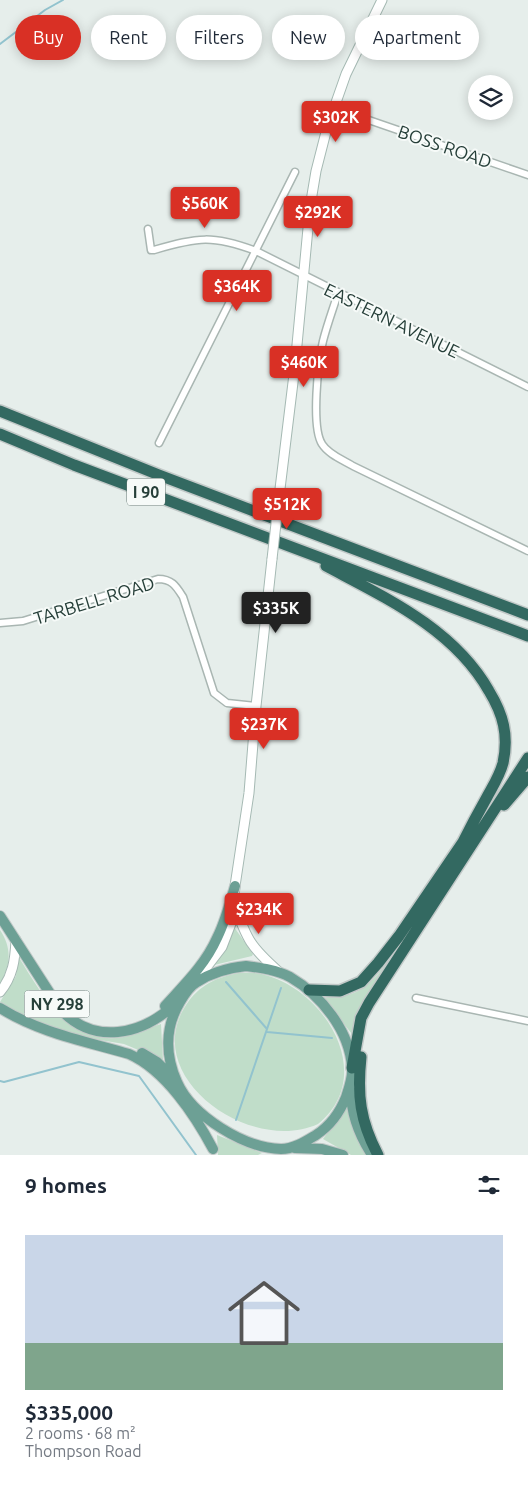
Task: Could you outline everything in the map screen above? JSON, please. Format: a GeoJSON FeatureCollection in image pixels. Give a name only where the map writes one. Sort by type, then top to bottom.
{"type":"FeatureCollection","features":[{"type":"Feature","properties":{"kind":"highway","name":"I 90"},"geometry":{"type":"LineString","coordinates":[[0,411],[159,475],[528,615]]}},
{"type":"Feature","properties":{"kind":"highway","name":"I 90"},"geometry":{"type":"LineString","coordinates":[[0,434],[74,465],[528,636]]}},
{"type":"Feature","properties":{"kind":"highway"},"geometry":{"type":"LineString","coordinates":[[293,548],[403,608],[423,621],[466,658],[487,686],[503,720],[506,744],[502,765],[497,778],[465,847]]}},
{"type":"Feature","properties":{"kind":"highway"},"geometry":{"type":"LineString","coordinates":[[352,1068],[361,1018],[368,1003],[507,776],[528,749]]}},
{"type":"Feature","properties":{"kind":"highway"},"geometry":{"type":"LineString","coordinates":[[309,990],[340,991],[361,982],[390,948],[528,758]]}},
{"type":"Feature","properties":{"kind":"highway"},"geometry":{"type":"LineString","coordinates":[[465,847],[528,777]]}},
{"type":"Feature","properties":{"kind":"highway"},"geometry":{"type":"LineString","coordinates":[[368,1003],[358,1089],[365,1125],[378,1155]]}},
{"type":"Feature","properties":{"kind":"main road"},"geometry":{"type":"LineString","coordinates":[[150,1022],[194,975],[211,950],[221,930],[235,886]]}},
{"type":"Feature","properties":{"kind":"main road","name":"NY 298"},"geometry":{"type":"LineString","coordinates":[[0,916],[60,1008],[84,1027],[108,1033],[127,1030],[150,1022],[168,1010],[195,983],[213,973],[233,968],[246,966],[278,971],[309,990],[343,1032],[349,1048],[352,1068],[351,1082],[354,1118],[362,1138],[372,1155]]}},
{"type":"Feature","properties":{"kind":"main road"},"geometry":{"type":"LineString","coordinates":[[177,1083],[169,1058],[169,1029],[173,1014],[183,996]]}},
{"type":"Feature","properties":{"kind":"main road","name":"NY 298"},"geometry":{"type":"LineString","coordinates":[[0,1008],[5,1015],[63,1036],[122,1046],[157,1062],[177,1083],[193,1105],[212,1121],[238,1137],[258,1144],[286,1148],[322,1149],[343,1155]]}},
{"type":"Feature","properties":{"kind":"main road"},"geometry":{"type":"LineString","coordinates":[[63,1036],[129,1054],[153,1068],[171,1087],[201,1127],[213,1152]]}},
{"type":"Feature","properties":{"kind":"main road"},"geometry":{"type":"LineString","coordinates":[[269,1155],[318,1134],[330,1123],[343,1105],[351,1082]]}},
{"type":"Feature","properties":{"kind":"main road"},"geometry":{"type":"LineString","coordinates":[[193,1105],[209,1131],[213,1152]]}},
{"type":"Feature","properties":{"kind":"street"},"geometry":{"type":"LineString","coordinates":[[195,983],[222,947],[232,921],[235,886],[249,793],[256,706],[295,366],[302,275],[316,171],[346,74],[382,0]]}},
{"type":"Feature","properties":{"kind":"street","name":"BOSS ROAD"},"geometry":{"type":"LineString","coordinates":[[334,108],[528,175]]}},
{"type":"Feature","properties":{"kind":"street"},"geometry":{"type":"LineString","coordinates":[[159,443],[295,172]]}},
{"type":"Feature","properties":{"kind":"street","name":"EASTERN AVENUE"},"geometry":{"type":"LineString","coordinates":[[148,229],[151,250],[186,241],[217,239],[256,251],[338,294],[528,387]]}},
{"type":"Feature","properties":{"kind":"street"},"geometry":{"type":"LineString","coordinates":[[338,294],[320,355],[316,427],[322,444],[353,466],[528,551]]}},
{"type":"Feature","properties":{"kind":"street","name":"TARBELL ROAD"},"geometry":{"type":"LineString","coordinates":[[0,623],[29,619],[158,579],[168,580],[174,583],[183,597],[214,693],[228,703],[256,706]]}},
{"type":"Feature","properties":{"kind":"street"},"geometry":{"type":"LineString","coordinates":[[234,904],[251,945],[278,971]]}},
{"type":"Feature","properties":{"kind":"street"},"geometry":{"type":"LineString","coordinates":[[0,992],[6,984],[14,964],[16,940]]}},
{"type":"Feature","properties":{"kind":"street"},"geometry":{"type":"LineString","coordinates":[[416,998],[528,1021]]}},
{"type":"Feature","properties":{"kind":"green space"},"geometry":{"type":"Polygon","coordinates":[[[234,927],[253,954],[252,956],[214,965],[214,963],[234,927]]]}},
{"type":"Feature","properties":{"kind":"green space"},"geometry":{"type":"Polygon","coordinates":[[[0,930],[7,943],[9,956],[4,976],[0,983],[0,930]]]}},
{"type":"Feature","properties":{"kind":"green space"},"geometry":{"type":"Polygon","coordinates":[[[401,943],[363,1002],[352,1034],[323,998],[344,996],[359,991],[373,980],[401,943]]]}},
{"type":"Feature","properties":{"kind":"green space"},"geometry":{"type":"Polygon","coordinates":[[[18,956],[37,986],[59,1015],[73,1026],[88,1034],[105,1038],[124,1037],[161,1024],[163,1060],[161,1061],[124,1044],[88,1038],[50,1027],[0,1002],[16,976],[18,956]]]}},
{"type":"Feature","properties":{"kind":"green space"},"geometry":{"type":"Polygon","coordinates":[[[239,973],[262,974],[287,984],[307,998],[324,1017],[337,1037],[343,1060],[343,1083],[335,1104],[318,1124],[291,1131],[262,1129],[234,1119],[209,1103],[189,1082],[177,1058],[175,1032],[186,1005],[197,992],[209,983],[239,973]]]}},
{"type":"Feature","properties":{"kind":"green space"},"geometry":{"type":"Polygon","coordinates":[[[349,1106],[369,1155],[351,1155],[323,1139],[349,1106]]]}},
{"type":"Feature","properties":{"kind":"green space"},"geometry":{"type":"Polygon","coordinates":[[[217,1135],[262,1153],[258,1155],[218,1155],[217,1135]]]}},
{"type":"Feature","properties":{"kind":"waterway"},"geometry":{"type":"LineString","coordinates":[[0,44],[45,10],[63,0]]}},
{"type":"Feature","properties":{"kind":"waterway"},"geometry":{"type":"LineString","coordinates":[[226,982],[267,1029]]}},
{"type":"Feature","properties":{"kind":"waterway"},"geometry":{"type":"LineString","coordinates":[[236,1120],[281,988]]}},
{"type":"Feature","properties":{"kind":"waterway"},"geometry":{"type":"LineString","coordinates":[[267,1032],[332,1038]]}},
{"type":"Feature","properties":{"kind":"waterway"},"geometry":{"type":"LineString","coordinates":[[0,1081],[4,1082],[79,1062],[139,1076],[196,1155]]}}]}
